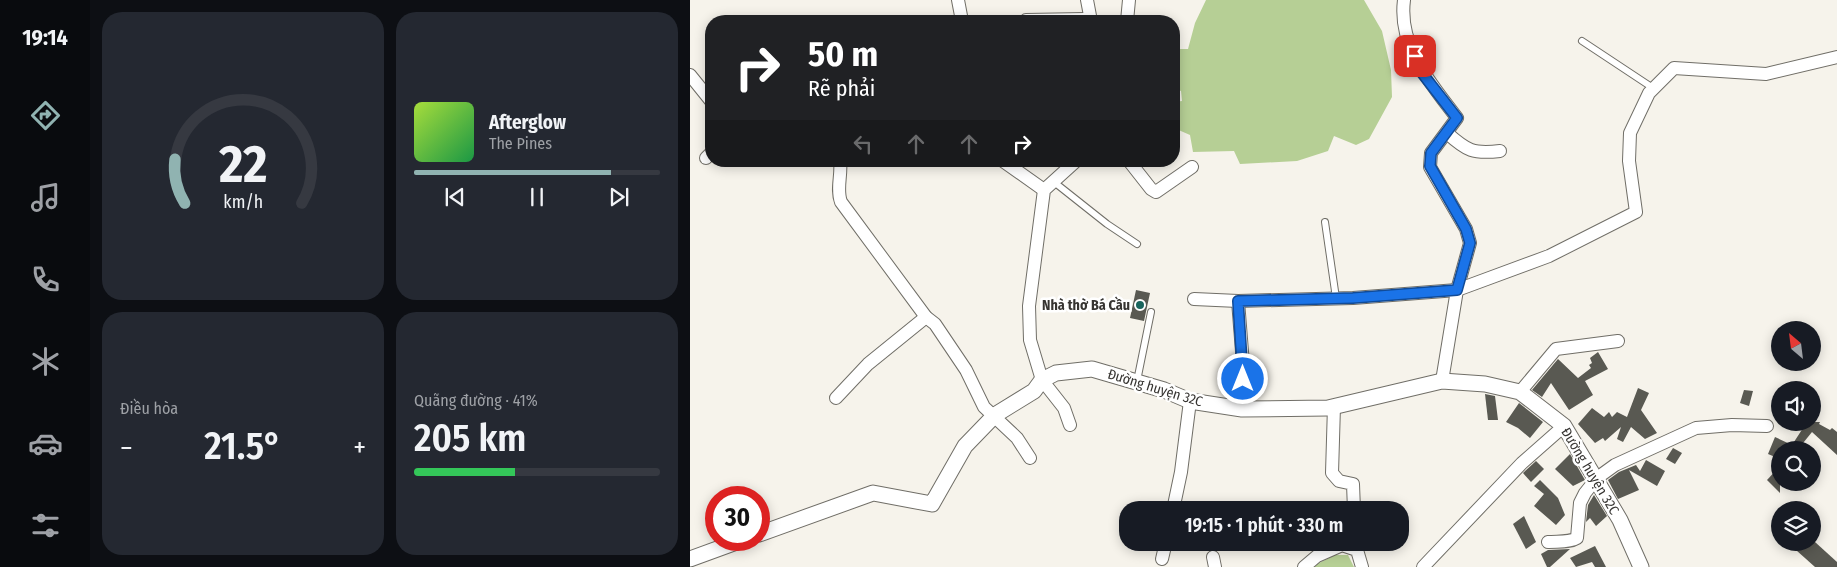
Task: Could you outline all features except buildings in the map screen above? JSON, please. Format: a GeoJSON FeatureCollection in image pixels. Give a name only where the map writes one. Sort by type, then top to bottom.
{"type":"FeatureCollection","features":[{"type":"Feature","properties":{"kind":"street"},"geometry":{"type":"LineString","coordinates":[[958,0],[961,15]]}},
{"type":"Feature","properties":{"kind":"street"},"geometry":{"type":"LineString","coordinates":[[1087,0],[1091,15]]}},
{"type":"Feature","properties":{"kind":"street"},"geometry":{"type":"LineString","coordinates":[[1128,15],[1129,0]]}},
{"type":"Feature","properties":{"kind":"street"},"geometry":{"type":"LineString","coordinates":[[1404,0],[1402,18],[1407,40],[1422,73],[1457,118],[1431,153],[1430,166],[1466,229],[1470,243],[1457,290],[1442,381]]}},
{"type":"Feature","properties":{"kind":"street"},"geometry":{"type":"LineString","coordinates":[[1194,299],[1238,301],[1336,298],[1457,290],[1549,256],[1636,212],[1629,161],[1630,133],[1653,88],[1674,68],[1766,74],[1837,57]]}},
{"type":"Feature","properties":{"kind":"street"},"geometry":{"type":"LineString","coordinates":[[690,75],[705,94]]}},
{"type":"Feature","properties":{"kind":"street"},"geometry":{"type":"LineString","coordinates":[[1447,133],[1463,148],[1481,153],[1500,151]]}},
{"type":"Feature","properties":{"kind":"street"},"geometry":{"type":"LineString","coordinates":[[841,167],[839,195],[841,202],[926,317],[935,324],[966,370],[984,407],[995,415],[1017,438],[1030,458]]}},
{"type":"Feature","properties":{"kind":"street"},"geometry":{"type":"LineString","coordinates":[[1014,167],[1049,186]]}},
{"type":"Feature","properties":{"kind":"street"},"geometry":{"type":"LineString","coordinates":[[1070,167],[1049,186],[1029,306],[1030,340],[1042,380],[1064,408],[1070,425]]}},
{"type":"Feature","properties":{"kind":"street"},"geometry":{"type":"LineString","coordinates":[[1134,167],[1151,189],[1156,192],[1192,167]]}},
{"type":"Feature","properties":{"kind":"street"},"geometry":{"type":"LineString","coordinates":[[1238,301],[1243,364],[1242,408]]}},
{"type":"Feature","properties":{"kind":"street"},"geometry":{"type":"LineString","coordinates":[[836,398],[868,364],[926,317]]}},
{"type":"Feature","properties":{"kind":"street"},"geometry":{"type":"LineString","coordinates":[[1520,392],[1556,349],[1618,341]]}},
{"type":"Feature","properties":{"kind":"street","name":"Đường huyện 32C"},"geometry":{"type":"LineString","coordinates":[[770,530],[872,493],[932,504],[965,446],[995,415],[1034,391],[1042,380],[1056,373],[1092,368],[1164,390],[1190,401],[1242,408],[1334,406],[1442,381],[1485,384],[1520,392],[1564,426],[1597,478],[1620,520],[1641,567]]}},
{"type":"Feature","properties":{"kind":"street"},"geometry":{"type":"LineString","coordinates":[[1175,501],[1181,472],[1190,401]]}},
{"type":"Feature","properties":{"kind":"street"},"geometry":{"type":"LineString","coordinates":[[1334,406],[1332,474],[1339,481],[1353,484],[1354,501]]}},
{"type":"Feature","properties":{"kind":"street"},"geometry":{"type":"LineString","coordinates":[[1548,542],[1559,540],[1571,541],[1577,538],[1580,503],[1585,493],[1597,478],[1615,465],[1696,428],[1732,425],[1767,426]]}},
{"type":"Feature","properties":{"kind":"street"},"geometry":{"type":"LineString","coordinates":[[1425,566],[1522,463],[1564,426]]}},
{"type":"Feature","properties":{"kind":"street"},"geometry":{"type":"LineString","coordinates":[[690,559],[712,551]]}},
{"type":"Feature","properties":{"kind":"street"},"geometry":{"type":"LineString","coordinates":[[1162,559],[1164,551]]}},
{"type":"Feature","properties":{"kind":"street"},"geometry":{"type":"LineString","coordinates":[[1304,567],[1317,556],[1328,551]]}},
{"type":"Feature","properties":{"kind":"street"},"geometry":{"type":"LineString","coordinates":[[1358,551],[1362,567]]}},
{"type":"Feature","properties":{"kind":"lane"},"geometry":{"type":"LineString","coordinates":[[1582,41],[1653,88]]}},
{"type":"Feature","properties":{"kind":"lane"},"geometry":{"type":"LineString","coordinates":[[1049,186],[1137,244]]}},
{"type":"Feature","properties":{"kind":"lane"},"geometry":{"type":"LineString","coordinates":[[1325,222],[1336,298]]}},
{"type":"Feature","properties":{"kind":"lane"},"geometry":{"type":"LineString","coordinates":[[1137,382],[1150,312]]}},
{"type":"Feature","properties":{"kind":"shaded area"},"geometry":{"type":"Polygon","coordinates":[[[1206,0],[1364,0],[1382,31],[1391,70],[1392,97],[1369,139],[1356,145],[1334,136],[1328,151],[1297,161],[1240,164],[1234,151],[1193,152],[1190,135],[1180,131],[1180,101],[1182,101],[1180,91],[1180,49],[1188,49],[1195,23],[1206,0]]]}},
{"type":"Feature","properties":{"kind":"shaded area"},"geometry":{"type":"Polygon","coordinates":[[[1335,555],[1348,555],[1354,567],[1311,567],[1335,555]]]}},
{"type":"Feature","properties":{"kind":"place","name":"Nhà thờ Bá Cầu"},"geometry":{"type":"Point","coordinates":[1140,305]}},
{"type":"Feature","properties":{"kind":"route"},"geometry":{"type":"LineString","coordinates":[[1243,379],[1238,301],[1353,298],[1457,290],[1470,243],[1466,229],[1430,166],[1431,153],[1457,118],[1422,73],[1415,56]]}}]}
